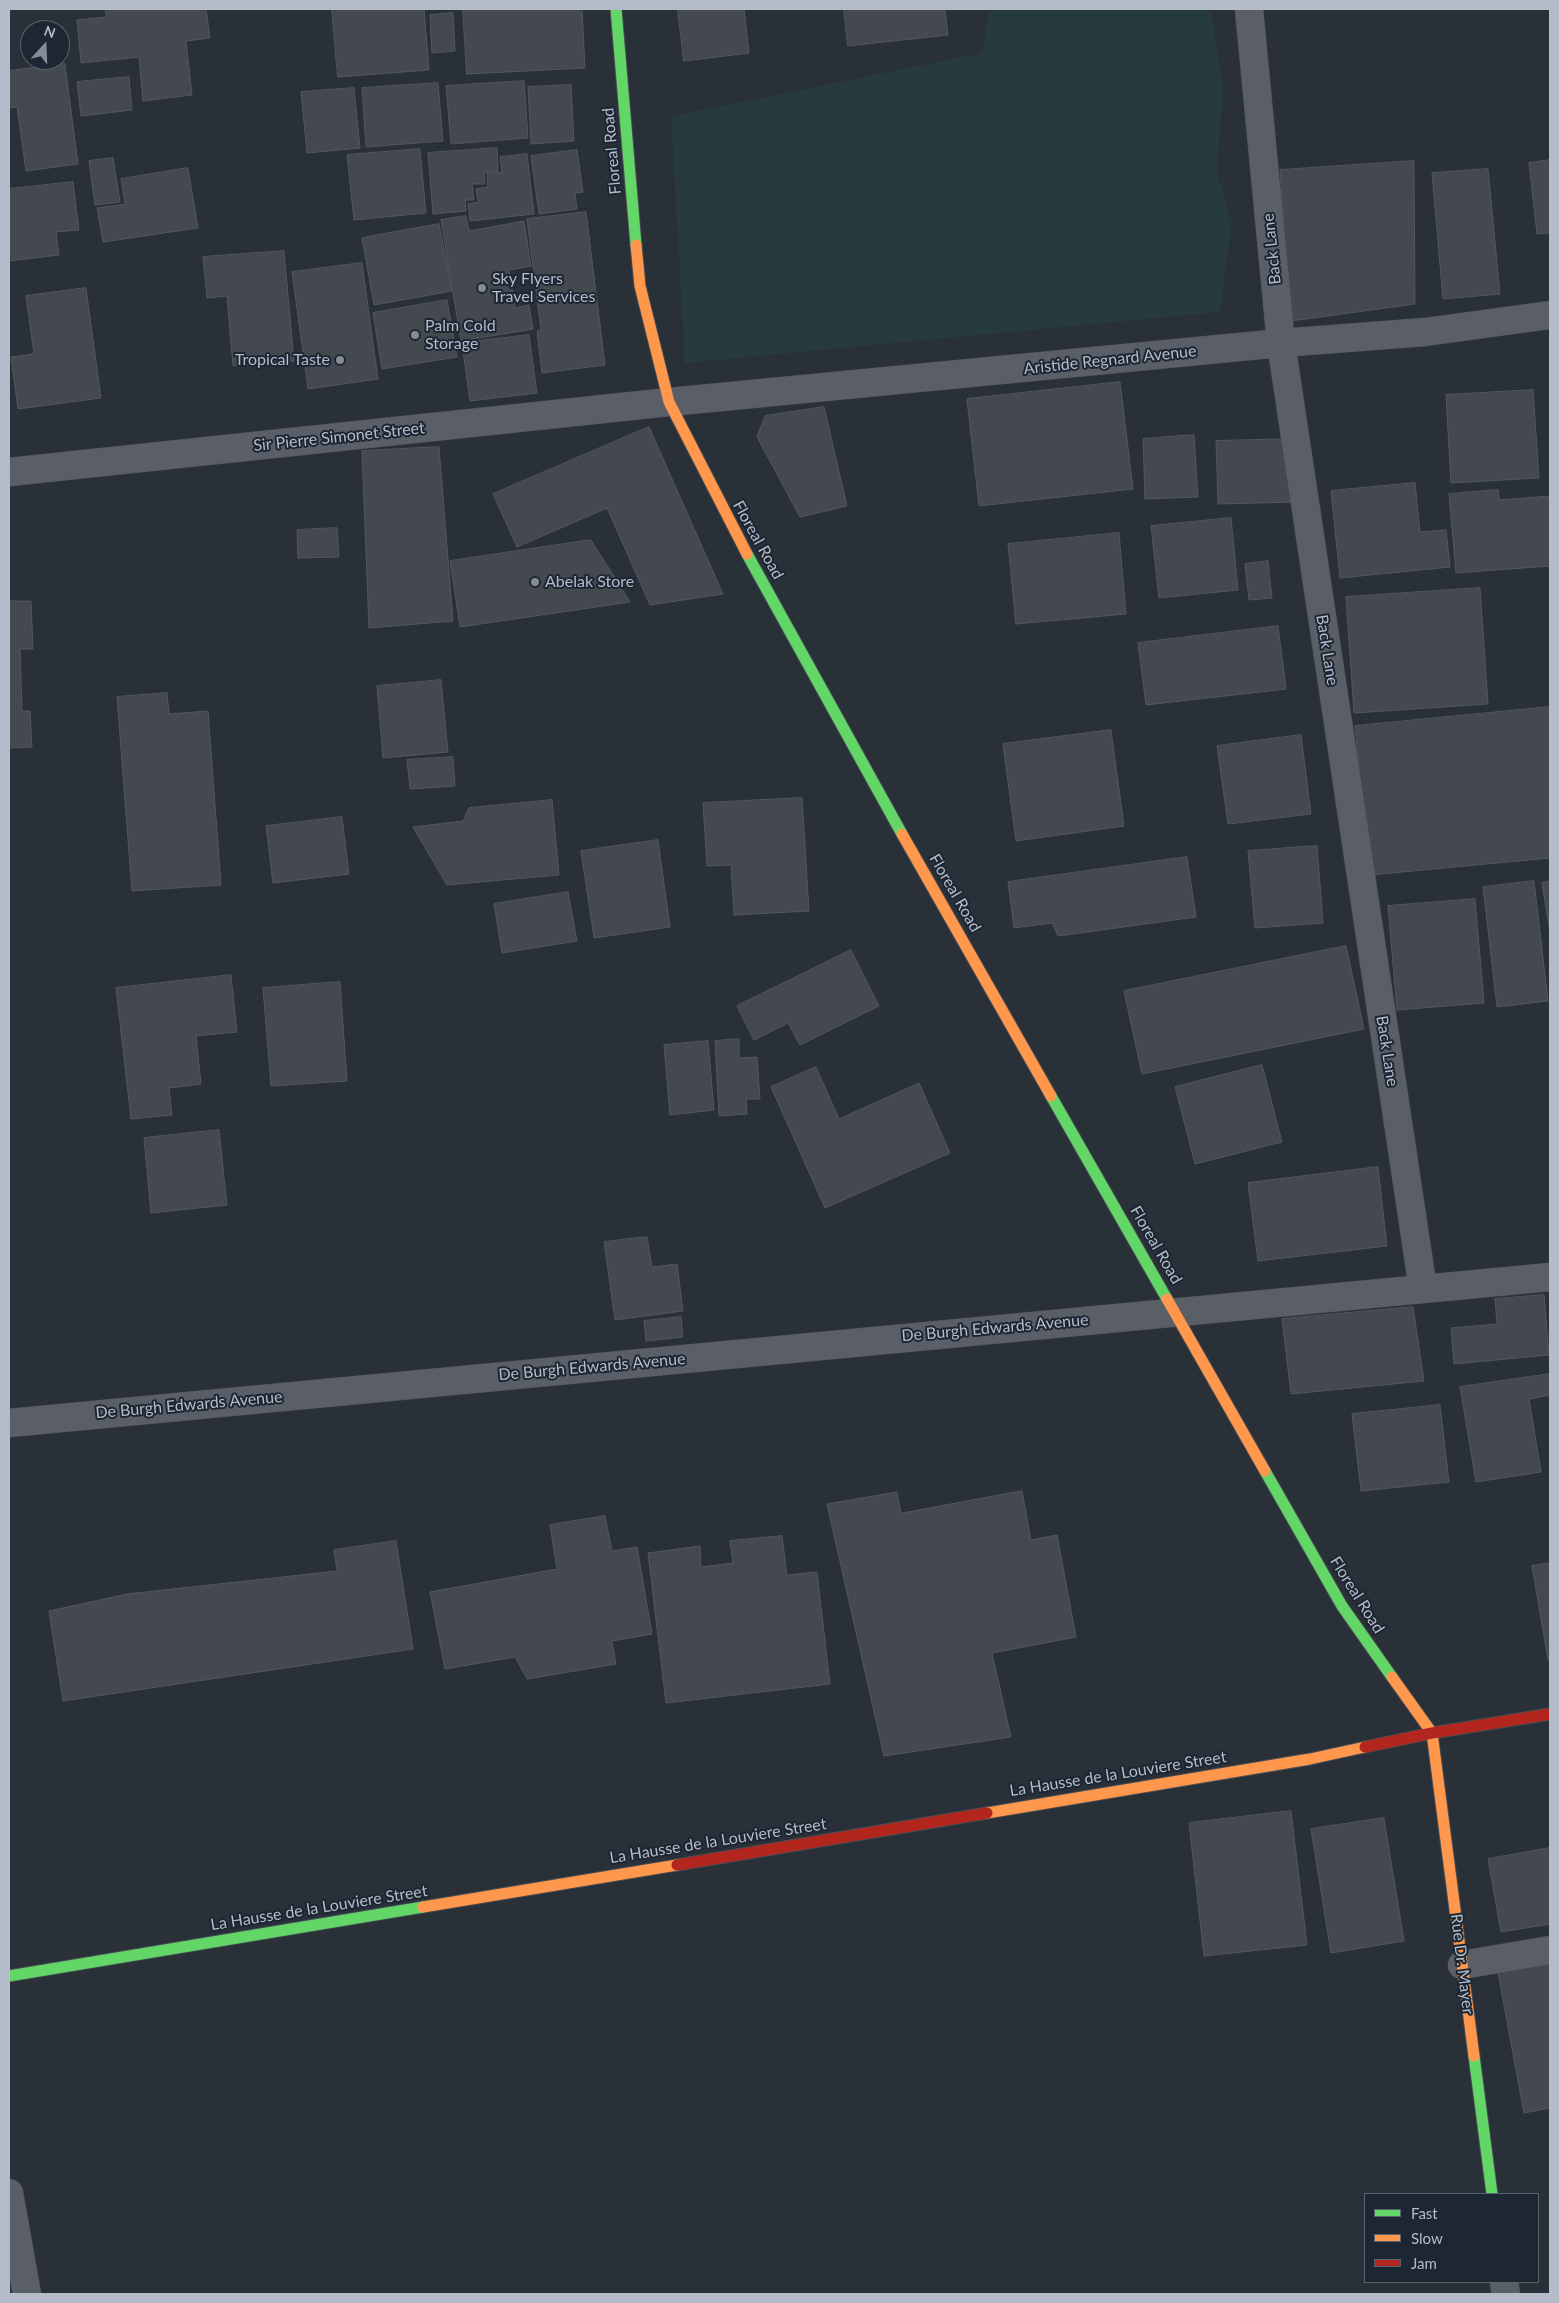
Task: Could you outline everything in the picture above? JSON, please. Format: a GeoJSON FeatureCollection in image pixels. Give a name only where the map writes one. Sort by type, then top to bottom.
{"type":"FeatureCollection","features":[{"type":"Feature","properties":{"kind":"main road","name":"Floreal Road"},"geometry":{"type":"LineString","coordinates":[[616,9],[640,286],[669,402],[708,481],[834,714],[1342,1606],[1432,1733]]}},
{"type":"Feature","properties":{"kind":"main road","name":"La Hausse de la Louviere Street"},"geometry":{"type":"LineString","coordinates":[[9,1976],[1300,1760],[1432,1733],[1550,1714]]}},
{"type":"Feature","properties":{"kind":"main road","name":"Rue Dr. Mayer"},"geometry":{"type":"LineString","coordinates":[[1432,1733],[1444,1812],[1492,2193]]}},
{"type":"Feature","properties":{"kind":"street","name":"Back Lane"},"geometry":{"type":"LineString","coordinates":[[1249,9],[1281,343],[1423,1289]]}},
{"type":"Feature","properties":{"kind":"street","name":"Aristide Regnard Avenue"},"geometry":{"type":"LineString","coordinates":[[669,402],[1281,343],[1425,332],[1550,315]]}},
{"type":"Feature","properties":{"kind":"street","name":"Sir Pierre Simonet Street"},"geometry":{"type":"LineString","coordinates":[[9,472],[669,402]]}},
{"type":"Feature","properties":{"kind":"street","name":"De Burgh Edwards Avenue"},"geometry":{"type":"LineString","coordinates":[[9,1422],[1550,1277]]}},
{"type":"Feature","properties":{"kind":"street"},"geometry":{"type":"LineString","coordinates":[[1462,1965],[1550,1950]]}},
{"type":"Feature","properties":{"kind":"street"},"geometry":{"type":"LineString","coordinates":[[9,2194],[27,2294]]}},
{"type":"Feature","properties":{"kind":"green space"},"geometry":{"type":"Polygon","coordinates":[[[989,9],[1211,9],[1223,87],[1217,173],[1232,222],[1220,312],[685,363],[671,116],[982,53],[989,9]]]}},
{"type":"Feature","properties":{"kind":"building"},"geometry":{"type":"Polygon","coordinates":[[[106,9],[206,9],[210,38],[186,41],[192,95],[143,101],[139,57],[81,63],[77,20],[106,17],[106,9]]]}},
{"type":"Feature","properties":{"kind":"building"},"geometry":{"type":"Polygon","coordinates":[[[332,9],[424,9],[429,70],[338,77],[332,9]]]}},
{"type":"Feature","properties":{"kind":"building"},"geometry":{"type":"Polygon","coordinates":[[[463,9],[582,9],[585,68],[467,74],[463,9]]]}},
{"type":"Feature","properties":{"kind":"building"},"geometry":{"type":"Polygon","coordinates":[[[678,9],[744,9],[749,53],[684,61],[678,9]]]}},
{"type":"Feature","properties":{"kind":"building"},"geometry":{"type":"Polygon","coordinates":[[[844,9],[945,9],[948,35],[848,46],[844,9]]]}},
{"type":"Feature","properties":{"kind":"building"},"geometry":{"type":"Polygon","coordinates":[[[453,13],[455,51],[432,53],[430,15],[453,13]]]}},
{"type":"Feature","properties":{"kind":"building"},"geometry":{"type":"Polygon","coordinates":[[[66,70],[78,164],[26,171],[17,107],[9,108],[9,71],[66,70]]]}},
{"type":"Feature","properties":{"kind":"building"},"geometry":{"type":"Polygon","coordinates":[[[129,77],[132,110],[81,116],[77,82],[129,77]]]}},
{"type":"Feature","properties":{"kind":"building"},"geometry":{"type":"Polygon","coordinates":[[[524,81],[528,138],[451,144],[446,86],[524,81]]]}},
{"type":"Feature","properties":{"kind":"building"},"geometry":{"type":"Polygon","coordinates":[[[438,83],[443,141],[366,147],[362,88],[438,83]]]}},
{"type":"Feature","properties":{"kind":"building"},"geometry":{"type":"Polygon","coordinates":[[[571,85],[574,141],[531,144],[528,87],[571,85]]]}},
{"type":"Feature","properties":{"kind":"building"},"geometry":{"type":"Polygon","coordinates":[[[354,88],[360,148],[307,153],[301,92],[354,88]]]}},
{"type":"Feature","properties":{"kind":"building"},"geometry":{"type":"Polygon","coordinates":[[[497,148],[498,171],[484,173],[485,184],[472,184],[474,200],[465,200],[466,211],[433,214],[428,153],[497,148]]]}},
{"type":"Feature","properties":{"kind":"building"},"geometry":{"type":"Polygon","coordinates":[[[420,149],[426,213],[354,220],[347,155],[420,149]]]}},
{"type":"Feature","properties":{"kind":"building"},"geometry":{"type":"Polygon","coordinates":[[[577,150],[583,192],[575,193],[577,209],[539,214],[531,156],[577,150]]]}},
{"type":"Feature","properties":{"kind":"building"},"geometry":{"type":"Polygon","coordinates":[[[527,154],[534,214],[470,221],[468,204],[478,202],[476,189],[488,187],[487,174],[502,172],[500,157],[527,154]]]}},
{"type":"Feature","properties":{"kind":"building"},"geometry":{"type":"Polygon","coordinates":[[[113,158],[120,202],[95,205],[89,161],[113,158]]]}},
{"type":"Feature","properties":{"kind":"building"},"geometry":{"type":"Polygon","coordinates":[[[1550,160],[1550,233],[1537,234],[1529,163],[1550,160]]]}},
{"type":"Feature","properties":{"kind":"building"},"geometry":{"type":"Polygon","coordinates":[[[1414,161],[1415,304],[1291,321],[1280,170],[1414,161]]]}},
{"type":"Feature","properties":{"kind":"building"},"geometry":{"type":"Polygon","coordinates":[[[188,168],[198,228],[103,242],[97,208],[125,204],[121,179],[188,168]]]}},
{"type":"Feature","properties":{"kind":"building"},"geometry":{"type":"Polygon","coordinates":[[[1488,169],[1500,294],[1443,299],[1432,173],[1488,169]]]}},
{"type":"Feature","properties":{"kind":"building"},"geometry":{"type":"Polygon","coordinates":[[[73,182],[79,230],[56,232],[59,255],[9,261],[9,189],[73,182]]]}},
{"type":"Feature","properties":{"kind":"building"},"geometry":{"type":"Polygon","coordinates":[[[586,212],[605,365],[542,373],[537,331],[541,330],[527,219],[586,212]]]}},
{"type":"Feature","properties":{"kind":"building","name":"Sky Flyers Travel Services"},"geometry":{"type":"Polygon","coordinates":[[[466,216],[469,231],[524,221],[531,266],[509,270],[515,308],[529,305],[533,329],[461,341],[441,220],[466,216]]]}},
{"type":"Feature","properties":{"kind":"building"},"geometry":{"type":"Polygon","coordinates":[[[439,224],[452,291],[374,305],[362,238],[439,224]]]}},
{"type":"Feature","properties":{"kind":"building"},"geometry":{"type":"Polygon","coordinates":[[[284,251],[294,361],[233,366],[227,296],[207,298],[203,257],[284,251]]]}},
{"type":"Feature","properties":{"kind":"building"},"geometry":{"type":"Polygon","coordinates":[[[362,263],[378,379],[308,389],[292,272],[362,263]]]}},
{"type":"Feature","properties":{"kind":"building"},"geometry":{"type":"Polygon","coordinates":[[[86,288],[101,398],[18,409],[11,357],[34,354],[26,296],[86,288]]]}},
{"type":"Feature","properties":{"kind":"building","name":"Palm Cold Storage"},"geometry":{"type":"Polygon","coordinates":[[[447,300],[457,357],[382,369],[373,313],[447,300]]]}},
{"type":"Feature","properties":{"kind":"building"},"geometry":{"type":"Polygon","coordinates":[[[529,335],[537,393],[470,401],[462,343],[529,335]]]}},
{"type":"Feature","properties":{"kind":"building"},"geometry":{"type":"Polygon","coordinates":[[[1120,382],[1133,489],[979,506],[967,399],[1120,382]]]}},
{"type":"Feature","properties":{"kind":"building"},"geometry":{"type":"Polygon","coordinates":[[[1533,390],[1539,478],[1451,483],[1446,395],[1533,390]]]}},
{"type":"Feature","properties":{"kind":"building"},"geometry":{"type":"Polygon","coordinates":[[[824,407],[847,506],[800,517],[757,437],[765,416],[824,407]]]}},
{"type":"Feature","properties":{"kind":"building"},"geometry":{"type":"Polygon","coordinates":[[[649,427],[723,594],[650,605],[607,508],[517,547],[493,494],[649,427]]]}},
{"type":"Feature","properties":{"kind":"building"},"geometry":{"type":"Polygon","coordinates":[[[1194,435],[1198,497],[1145,499],[1143,439],[1194,435]]]}},
{"type":"Feature","properties":{"kind":"building"},"geometry":{"type":"Polygon","coordinates":[[[1295,439],[1297,502],[1218,504],[1216,441],[1295,439]]]}},
{"type":"Feature","properties":{"kind":"building"},"geometry":{"type":"Polygon","coordinates":[[[439,447],[453,621],[369,628],[362,451],[439,447]]]}},
{"type":"Feature","properties":{"kind":"building"},"geometry":{"type":"Polygon","coordinates":[[[1415,483],[1420,532],[1446,530],[1450,567],[1340,578],[1331,491],[1415,483]]]}},
{"type":"Feature","properties":{"kind":"building"},"geometry":{"type":"Polygon","coordinates":[[[1498,490],[1499,500],[1550,496],[1550,566],[1456,573],[1449,494],[1498,490]]]}},
{"type":"Feature","properties":{"kind":"building"},"geometry":{"type":"Polygon","coordinates":[[[1231,518],[1238,590],[1159,598],[1151,526],[1231,518]]]}},
{"type":"Feature","properties":{"kind":"building"},"geometry":{"type":"Polygon","coordinates":[[[337,528],[339,557],[298,558],[297,530],[337,528]]]}},
{"type":"Feature","properties":{"kind":"building"},"geometry":{"type":"Polygon","coordinates":[[[1119,533],[1126,614],[1016,624],[1008,544],[1119,533]]]}},
{"type":"Feature","properties":{"kind":"building","name":"Abelak Store"},"geometry":{"type":"Polygon","coordinates":[[[591,540],[630,602],[460,627],[450,561],[591,540]]]}},
{"type":"Feature","properties":{"kind":"building"},"geometry":{"type":"Polygon","coordinates":[[[1268,561],[1272,598],[1249,600],[1245,564],[1268,561]]]}},
{"type":"Feature","properties":{"kind":"building"},"geometry":{"type":"Polygon","coordinates":[[[1480,588],[1488,704],[1354,713],[1346,597],[1480,588]]]}},
{"type":"Feature","properties":{"kind":"building"},"geometry":{"type":"Polygon","coordinates":[[[9,601],[31,601],[33,649],[20,649],[22,711],[30,711],[32,747],[9,748],[9,601]]]}},
{"type":"Feature","properties":{"kind":"building"},"geometry":{"type":"Polygon","coordinates":[[[1278,626],[1286,689],[1146,705],[1138,643],[1278,626]]]}},
{"type":"Feature","properties":{"kind":"building"},"geometry":{"type":"Polygon","coordinates":[[[441,680],[448,752],[383,758],[377,686],[441,680]]]}},
{"type":"Feature","properties":{"kind":"building"},"geometry":{"type":"Polygon","coordinates":[[[167,693],[169,714],[208,711],[221,885],[132,891],[117,697],[167,693]]]}},
{"type":"Feature","properties":{"kind":"building"},"geometry":{"type":"Polygon","coordinates":[[[1550,707],[1550,858],[1370,875],[1355,726],[1550,707]]]}},
{"type":"Feature","properties":{"kind":"building"},"geometry":{"type":"Polygon","coordinates":[[[1111,730],[1124,826],[1016,841],[1003,744],[1111,730]]]}},
{"type":"Feature","properties":{"kind":"building"},"geometry":{"type":"Polygon","coordinates":[[[1301,735],[1311,814],[1228,824],[1217,746],[1301,735]]]}},
{"type":"Feature","properties":{"kind":"building"},"geometry":{"type":"Polygon","coordinates":[[[453,757],[455,786],[410,789],[407,760],[453,757]]]}},
{"type":"Feature","properties":{"kind":"building"},"geometry":{"type":"Polygon","coordinates":[[[802,798],[809,911],[734,915],[731,865],[707,866],[703,803],[802,798]]]}},
{"type":"Feature","properties":{"kind":"building"},"geometry":{"type":"Polygon","coordinates":[[[552,800],[559,875],[447,885],[413,827],[463,821],[469,808],[552,800]]]}},
{"type":"Feature","properties":{"kind":"building"},"geometry":{"type":"Polygon","coordinates":[[[342,817],[349,874],[273,883],[266,826],[342,817]]]}},
{"type":"Feature","properties":{"kind":"building"},"geometry":{"type":"Polygon","coordinates":[[[658,840],[670,927],[594,938],[581,851],[658,840]]]}},
{"type":"Feature","properties":{"kind":"building"},"geometry":{"type":"Polygon","coordinates":[[[1317,846],[1323,923],[1255,928],[1248,851],[1317,846]]]}},
{"type":"Feature","properties":{"kind":"building"},"geometry":{"type":"Polygon","coordinates":[[[1187,857],[1196,917],[1058,936],[1052,923],[1014,928],[1008,882],[1187,857]]]}},
{"type":"Feature","properties":{"kind":"building"},"geometry":{"type":"Polygon","coordinates":[[[1534,881],[1548,1001],[1497,1007],[1483,887],[1534,881]]]}},
{"type":"Feature","properties":{"kind":"building"},"geometry":{"type":"Polygon","coordinates":[[[1550,881],[1550,933],[1542,883],[1550,881]]]}},
{"type":"Feature","properties":{"kind":"building"},"geometry":{"type":"Polygon","coordinates":[[[568,892],[577,941],[502,953],[494,904],[568,892]]]}},
{"type":"Feature","properties":{"kind":"building"},"geometry":{"type":"Polygon","coordinates":[[[1475,899],[1484,1003],[1397,1010],[1388,906],[1475,899]]]}},
{"type":"Feature","properties":{"kind":"building"},"geometry":{"type":"Polygon","coordinates":[[[1346,946],[1364,1029],[1142,1074],[1124,991],[1346,946]]]}},
{"type":"Feature","properties":{"kind":"building"},"geometry":{"type":"Polygon","coordinates":[[[851,950],[879,1006],[800,1045],[788,1023],[754,1040],[737,1006],[851,950]]]}},
{"type":"Feature","properties":{"kind":"building"},"geometry":{"type":"Polygon","coordinates":[[[231,975],[237,1032],[196,1036],[201,1084],[169,1088],[172,1115],[131,1119],[116,988],[231,975]]]}},
{"type":"Feature","properties":{"kind":"building"},"geometry":{"type":"Polygon","coordinates":[[[340,982],[347,1081],[271,1086],[263,988],[340,982]]]}},
{"type":"Feature","properties":{"kind":"building"},"geometry":{"type":"Polygon","coordinates":[[[739,1039],[739,1058],[757,1057],[760,1099],[746,1099],[747,1114],[719,1116],[715,1041],[739,1039]]]}},
{"type":"Feature","properties":{"kind":"building"},"geometry":{"type":"Polygon","coordinates":[[[708,1041],[714,1110],[670,1115],[664,1045],[708,1041]]]}},
{"type":"Feature","properties":{"kind":"building"},"geometry":{"type":"Polygon","coordinates":[[[1262,1065],[1282,1142],[1195,1164],[1175,1087],[1262,1065]]]}},
{"type":"Feature","properties":{"kind":"building"},"geometry":{"type":"Polygon","coordinates":[[[816,1067],[839,1119],[919,1083],[950,1153],[825,1208],[771,1087],[816,1067]]]}},
{"type":"Feature","properties":{"kind":"building"},"geometry":{"type":"Polygon","coordinates":[[[219,1130],[227,1205],[151,1213],[144,1138],[219,1130]]]}},
{"type":"Feature","properties":{"kind":"building"},"geometry":{"type":"Polygon","coordinates":[[[1378,1167],[1387,1246],[1258,1261],[1248,1183],[1378,1167]]]}},
{"type":"Feature","properties":{"kind":"building"},"geometry":{"type":"Polygon","coordinates":[[[647,1237],[652,1267],[677,1264],[683,1311],[615,1320],[604,1242],[647,1237]]]}},
{"type":"Feature","properties":{"kind":"building"},"geometry":{"type":"Polygon","coordinates":[[[1544,1295],[1549,1355],[1454,1364],[1451,1328],[1497,1324],[1495,1299],[1544,1295]]]}},
{"type":"Feature","properties":{"kind":"building"},"geometry":{"type":"Polygon","coordinates":[[[1413,1307],[1424,1381],[1291,1394],[1282,1319],[1413,1307]]]}},
{"type":"Feature","properties":{"kind":"building"},"geometry":{"type":"Polygon","coordinates":[[[681,1317],[683,1337],[646,1341],[644,1321],[681,1317]]]}},
{"type":"Feature","properties":{"kind":"building"},"geometry":{"type":"Polygon","coordinates":[[[1550,1374],[1550,1395],[1529,1399],[1541,1472],[1476,1482],[1460,1387],[1550,1374]]]}},
{"type":"Feature","properties":{"kind":"building"},"geometry":{"type":"Polygon","coordinates":[[[1440,1405],[1449,1482],[1361,1491],[1352,1414],[1440,1405]]]}},
{"type":"Feature","properties":{"kind":"building"},"geometry":{"type":"Polygon","coordinates":[[[1022,1491],[1031,1540],[1057,1535],[1076,1637],[992,1653],[1011,1737],[884,1756],[827,1504],[897,1492],[901,1513],[1022,1491]]]}},
{"type":"Feature","properties":{"kind":"building"},"geometry":{"type":"Polygon","coordinates":[[[605,1516],[612,1551],[637,1547],[652,1634],[612,1641],[616,1664],[527,1679],[515,1657],[445,1669],[430,1592],[557,1569],[550,1525],[605,1516]]]}},
{"type":"Feature","properties":{"kind":"building"},"geometry":{"type":"Polygon","coordinates":[[[782,1536],[787,1575],[817,1572],[830,1684],[666,1703],[648,1553],[700,1546],[701,1567],[733,1563],[730,1541],[782,1536]]]}},
{"type":"Feature","properties":{"kind":"building"},"geometry":{"type":"Polygon","coordinates":[[[396,1541],[413,1649],[63,1701],[49,1611],[127,1594],[337,1571],[334,1550],[396,1541]]]}},
{"type":"Feature","properties":{"kind":"building"},"geometry":{"type":"Polygon","coordinates":[[[1550,1563],[1550,1659],[1548,1660],[1532,1566],[1550,1563]]]}},
{"type":"Feature","properties":{"kind":"building"},"geometry":{"type":"Polygon","coordinates":[[[1291,1811],[1307,1945],[1204,1956],[1189,1823],[1291,1811]]]}},
{"type":"Feature","properties":{"kind":"building"},"geometry":{"type":"Polygon","coordinates":[[[1384,1818],[1404,1941],[1331,1953],[1311,1829],[1384,1818]]]}},
{"type":"Feature","properties":{"kind":"building"},"geometry":{"type":"Polygon","coordinates":[[[1550,1848],[1550,1924],[1501,1932],[1488,1859],[1550,1848]]]}},
{"type":"Feature","properties":{"kind":"building"},"geometry":{"type":"Polygon","coordinates":[[[1550,1964],[1550,2108],[1524,2113],[1498,1973],[1550,1964]]]}},
{"type":"Feature","properties":{"kind":"traffic: fast"},"geometry":{"type":"LineString","coordinates":[[616,9],[636,245]]}},
{"type":"Feature","properties":{"kind":"traffic: fast"},"geometry":{"type":"LineString","coordinates":[[747,554],[902,834]]}},
{"type":"Feature","properties":{"kind":"traffic: fast"},"geometry":{"type":"LineString","coordinates":[[1051,1096],[1167,1299]]}},
{"type":"Feature","properties":{"kind":"traffic: fast"},"geometry":{"type":"LineString","coordinates":[[1265,1471],[1342,1606],[1392,1677]]}},
{"type":"Feature","properties":{"kind":"traffic: fast"},"geometry":{"type":"LineString","coordinates":[[9,1976],[423,1907]]}},
{"type":"Feature","properties":{"kind":"traffic: fast"},"geometry":{"type":"LineString","coordinates":[[1474,2056],[1492,2193]]}},
{"type":"Feature","properties":{"kind":"traffic: slow"},"geometry":{"type":"LineString","coordinates":[[636,245],[640,286],[669,402],[747,554]]}},
{"type":"Feature","properties":{"kind":"traffic: slow"},"geometry":{"type":"LineString","coordinates":[[902,834],[1051,1096]]}},
{"type":"Feature","properties":{"kind":"traffic: slow"},"geometry":{"type":"LineString","coordinates":[[1167,1299],[1265,1471]]}},
{"type":"Feature","properties":{"kind":"traffic: slow"},"geometry":{"type":"LineString","coordinates":[[1392,1677],[1432,1733],[1474,2056]]}},
{"type":"Feature","properties":{"kind":"traffic: slow"},"geometry":{"type":"LineString","coordinates":[[987,1813],[1310,1759],[1365,1747]]}},
{"type":"Feature","properties":{"kind":"traffic: slow"},"geometry":{"type":"LineString","coordinates":[[423,1907],[677,1865]]}},
{"type":"Feature","properties":{"kind":"traffic: jam"},"geometry":{"type":"LineString","coordinates":[[1365,1747],[1432,1733],[1550,1714]]}},
{"type":"Feature","properties":{"kind":"traffic: jam"},"geometry":{"type":"LineString","coordinates":[[677,1865],[987,1813]]}},
{"type":"Feature","properties":{"kind":"place","name":"Sky Flyers Travel Services"},"geometry":{"type":"Point","coordinates":[482,288]}},
{"type":"Feature","properties":{"kind":"place","name":"Palm Cold Storage"},"geometry":{"type":"Point","coordinates":[415,335]}},
{"type":"Feature","properties":{"kind":"place","name":"Tropical Taste"},"geometry":{"type":"Point","coordinates":[340,360]}},
{"type":"Feature","properties":{"kind":"place","name":"Abelak Store"},"geometry":{"type":"Point","coordinates":[535,582]}}]}
